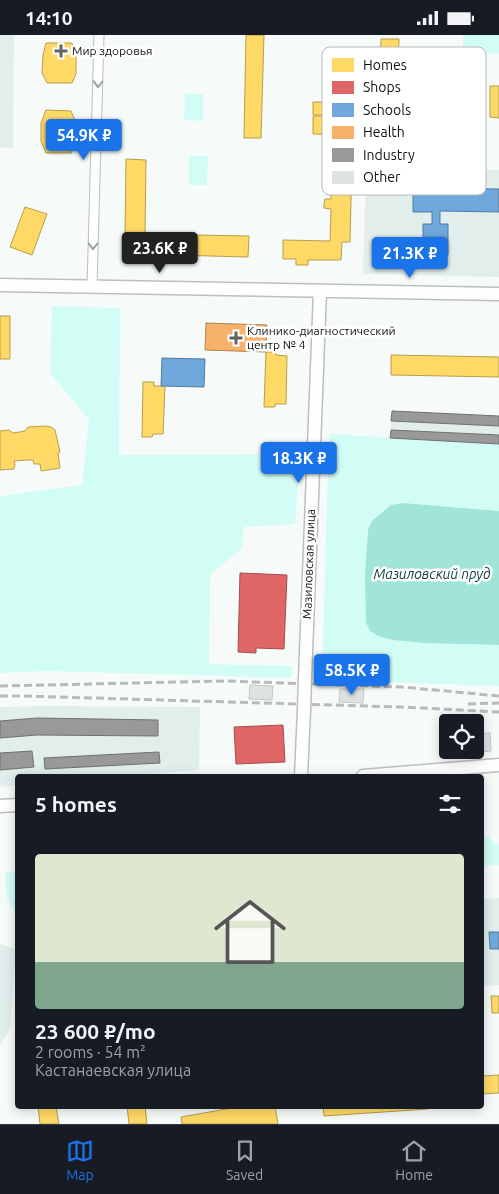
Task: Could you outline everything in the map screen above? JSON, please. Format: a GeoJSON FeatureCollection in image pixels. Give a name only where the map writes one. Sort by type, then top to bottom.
{"type":"FeatureCollection","features":[{"type":"Feature","properties":{"kind":"street"},"geometry":{"type":"LineString","coordinates":[[92,287],[99,35]]}},
{"type":"Feature","properties":{"kind":"street"},"geometry":{"type":"LineString","coordinates":[[0,285],[499,294]]}},
{"type":"Feature","properties":{"kind":"street","name":"Мазиловская улица"},"geometry":{"type":"LineString","coordinates":[[301,774],[320,291]]}},
{"type":"Feature","properties":{"kind":"street"},"geometry":{"type":"LineString","coordinates":[[388,774],[499,765]]}},
{"type":"Feature","properties":{"kind":"street"},"geometry":{"type":"LineString","coordinates":[[0,806],[15,805]]}},
{"type":"Feature","properties":{"kind":"shaded area"},"geometry":{"type":"Polygon","coordinates":[[[0,35],[14,35],[13,148],[0,147],[0,35]]]}},
{"type":"Feature","properties":{"kind":"shaded area"},"geometry":{"type":"Polygon","coordinates":[[[463,35],[499,35],[499,53],[486,53],[486,47],[463,47],[463,35]]]}},
{"type":"Feature","properties":{"kind":"shaded area"},"geometry":{"type":"Polygon","coordinates":[[[185,94],[203,94],[203,121],[184,120],[185,94]]]}},
{"type":"Feature","properties":{"kind":"shaded area"},"geometry":{"type":"Polygon","coordinates":[[[189,156],[208,156],[207,185],[189,185],[189,156]]]}},
{"type":"Feature","properties":{"kind":"shaded area"},"geometry":{"type":"Polygon","coordinates":[[[486,170],[499,170],[499,277],[363,274],[365,195],[486,195],[486,170]]]}},
{"type":"Feature","properties":{"kind":"shaded area"},"geometry":{"type":"Polygon","coordinates":[[[52,306],[120,308],[119,455],[300,454],[295,524],[244,527],[242,548],[210,575],[209,664],[292,666],[291,678],[47,671],[0,673],[0,496],[82,485],[89,420],[50,373],[52,306]]]}},
{"type":"Feature","properties":{"kind":"shaded area"},"geometry":{"type":"Polygon","coordinates":[[[392,411],[499,416],[499,444],[390,438],[392,411]]]}},
{"type":"Feature","properties":{"kind":"shaded area"},"geometry":{"type":"Polygon","coordinates":[[[329,434],[499,444],[499,511],[403,503],[391,505],[393,640],[424,643],[499,645],[499,686],[322,680],[329,434]]]}},
{"type":"Feature","properties":{"kind":"shaded area"},"geometry":{"type":"Polygon","coordinates":[[[0,707],[200,707],[199,770],[148,774],[15,774],[15,785],[0,787],[0,707]]]}},
{"type":"Feature","properties":{"kind":"shaded area"},"geometry":{"type":"Polygon","coordinates":[[[484,835],[499,845],[499,865],[484,866],[484,835]]]}},
{"type":"Feature","properties":{"kind":"shaded area"},"geometry":{"type":"Polygon","coordinates":[[[15,871],[15,914],[7,897],[5,872],[15,871]]]}},
{"type":"Feature","properties":{"kind":"shaded area"},"geometry":{"type":"Polygon","coordinates":[[[499,898],[499,985],[484,986],[484,899],[499,898]]]}},
{"type":"Feature","properties":{"kind":"shaded area"},"geometry":{"type":"Polygon","coordinates":[[[0,944],[15,949],[15,962],[10,1029],[0,1045],[0,944]]]}},
{"type":"Feature","properties":{"kind":"water","name":"Мазиловский пруд"},"geometry":{"type":"Polygon","coordinates":[[[403,503],[499,511],[499,645],[424,643],[393,640],[378,636],[370,631],[366,622],[365,575],[368,530],[372,521],[391,505],[403,503]]]}},
{"type":"Feature","properties":{"kind":"building: Homes"},"geometry":{"type":"Polygon","coordinates":[[[246,35],[264,35],[261,138],[244,138],[246,35]]]}},
{"type":"Feature","properties":{"kind":"building: Homes"},"geometry":{"type":"Polygon","coordinates":[[[381,39],[399,39],[399,47],[381,47],[381,39]]]}},
{"type":"Feature","properties":{"kind":"building: Homes"},"geometry":{"type":"Polygon","coordinates":[[[46,43],[72,43],[76,55],[76,74],[72,83],[47,83],[42,73],[46,43]]]}},
{"type":"Feature","properties":{"kind":"building: Homes"},"geometry":{"type":"Polygon","coordinates":[[[490,86],[499,86],[499,118],[490,117],[490,86]]]}},
{"type":"Feature","properties":{"kind":"building: Homes"},"geometry":{"type":"Polygon","coordinates":[[[313,102],[322,102],[322,115],[313,115],[313,102]]]}},
{"type":"Feature","properties":{"kind":"building: Homes"},"geometry":{"type":"Polygon","coordinates":[[[46,110],[71,111],[76,123],[76,141],[71,153],[46,153],[41,141],[41,123],[46,110]]]}},
{"type":"Feature","properties":{"kind":"building: Homes"},"geometry":{"type":"Polygon","coordinates":[[[313,116],[322,116],[322,134],[313,134],[313,116]]]}},
{"type":"Feature","properties":{"kind":"building: Homes"},"geometry":{"type":"Polygon","coordinates":[[[126,159],[146,160],[145,234],[249,236],[248,257],[134,254],[134,237],[125,236],[126,159]]]}},
{"type":"Feature","properties":{"kind":"building: Homes"},"geometry":{"type":"Polygon","coordinates":[[[331,195],[351,195],[350,242],[342,242],[341,260],[308,260],[308,265],[296,265],[296,259],[283,259],[283,240],[330,241],[331,209],[324,208],[324,204],[325,199],[331,199],[331,195]]]}},
{"type":"Feature","properties":{"kind":"building: Homes"},"geometry":{"type":"Polygon","coordinates":[[[25,207],[47,214],[32,255],[10,247],[25,207]]]}},
{"type":"Feature","properties":{"kind":"building: Homes"},"geometry":{"type":"Polygon","coordinates":[[[0,316],[10,316],[10,359],[0,359],[0,316]]]}},
{"type":"Feature","properties":{"kind":"building: Homes"},"geometry":{"type":"Polygon","coordinates":[[[266,352],[276,352],[276,355],[287,356],[286,404],[275,404],[275,407],[264,407],[266,352]]]}},
{"type":"Feature","properties":{"kind":"building: Homes"},"geometry":{"type":"Polygon","coordinates":[[[391,355],[499,357],[499,377],[391,375],[391,355]]]}},
{"type":"Feature","properties":{"kind":"building: Homes"},"geometry":{"type":"Polygon","coordinates":[[[143,382],[154,382],[154,386],[165,386],[163,434],[153,434],[152,437],[142,437],[143,382]]]}},
{"type":"Feature","properties":{"kind":"building: Homes"},"geometry":{"type":"Polygon","coordinates":[[[46,426],[55,430],[60,452],[58,453],[60,468],[41,471],[40,464],[34,464],[33,460],[28,460],[14,461],[14,469],[0,470],[0,431],[9,430],[13,433],[25,431],[28,427],[46,426]]]}},
{"type":"Feature","properties":{"kind":"building: Homes"},"geometry":{"type":"Polygon","coordinates":[[[491,996],[499,996],[499,1013],[492,1013],[491,996]]]}},
{"type":"Feature","properties":{"kind":"building: Homes"},"geometry":{"type":"Polygon","coordinates":[[[499,1075],[499,1093],[484,1094],[484,1076],[499,1075]]]}},
{"type":"Feature","properties":{"kind":"building: Homes"},"geometry":{"type":"Polygon","coordinates":[[[38,1109],[56,1109],[59,1124],[40,1124],[38,1109]]]}},
{"type":"Feature","properties":{"kind":"building: Homes"},"geometry":{"type":"Polygon","coordinates":[[[127,1109],[145,1109],[147,1124],[129,1124],[127,1109]]]}},
{"type":"Feature","properties":{"kind":"building: Homes"},"geometry":{"type":"Polygon","coordinates":[[[226,1109],[276,1109],[278,1124],[182,1124],[181,1117],[226,1109]]]}},
{"type":"Feature","properties":{"kind":"building: Homes"},"geometry":{"type":"Polygon","coordinates":[[[323,1109],[428,1109],[324,1116],[323,1109]]]}},
{"type":"Feature","properties":{"kind":"building: Shops"},"geometry":{"type":"Polygon","coordinates":[[[240,573],[287,575],[284,649],[256,648],[256,653],[238,652],[240,573]]]}},
{"type":"Feature","properties":{"kind":"building: Shops"},"geometry":{"type":"Polygon","coordinates":[[[283,725],[285,762],[236,764],[234,727],[283,725]]]}},
{"type":"Feature","properties":{"kind":"building: Schools"},"geometry":{"type":"Polygon","coordinates":[[[486,189],[499,189],[499,212],[440,211],[440,224],[448,224],[448,255],[423,255],[423,224],[432,224],[432,212],[413,212],[413,195],[486,195],[486,189]]]}},
{"type":"Feature","properties":{"kind":"building: Schools"},"geometry":{"type":"Polygon","coordinates":[[[162,358],[205,359],[204,387],[161,386],[162,358]]]}},
{"type":"Feature","properties":{"kind":"building: Schools"},"geometry":{"type":"Polygon","coordinates":[[[489,932],[499,932],[499,949],[490,949],[489,932]]]}},
{"type":"Feature","properties":{"kind":"building: Health","name":"Клинико-диагностический центр № 4"},"geometry":{"type":"Polygon","coordinates":[[[206,323],[267,325],[266,352],[205,350],[206,323]]]}},
{"type":"Feature","properties":{"kind":"building: Industry"},"geometry":{"type":"Polygon","coordinates":[[[392,411],[499,416],[499,426],[391,421],[392,411]]]}},
{"type":"Feature","properties":{"kind":"building: Industry"},"geometry":{"type":"Polygon","coordinates":[[[391,430],[499,435],[499,444],[390,438],[391,430]]]}},
{"type":"Feature","properties":{"kind":"building: Industry"},"geometry":{"type":"Polygon","coordinates":[[[37,718],[158,720],[158,736],[37,735],[0,738],[0,721],[37,718]]]}},
{"type":"Feature","properties":{"kind":"building: Industry"},"geometry":{"type":"Polygon","coordinates":[[[32,751],[34,767],[0,770],[0,753],[32,751]]]}},
{"type":"Feature","properties":{"kind":"building: Industry"},"geometry":{"type":"Polygon","coordinates":[[[159,752],[160,763],[45,769],[44,758],[159,752]]]}},
{"type":"Feature","properties":{"kind":"building: Other"},"geometry":{"type":"Polygon","coordinates":[[[250,685],[273,686],[272,700],[249,699],[250,685]]]}},
{"type":"Feature","properties":{"kind":"building: Other"},"geometry":{"type":"Polygon","coordinates":[[[340,689],[364,689],[363,703],[339,702],[340,689]]]}},
{"type":"Feature","properties":{"kind":"building: Other"},"geometry":{"type":"Polygon","coordinates":[[[484,733],[490,733],[491,751],[484,752],[484,733]]]}},
{"type":"Feature","properties":{"kind":"railway"},"geometry":{"type":"LineString","coordinates":[[0,686],[225,681],[402,687],[499,696]]}},
{"type":"Feature","properties":{"kind":"railway"},"geometry":{"type":"LineString","coordinates":[[0,696],[401,707],[499,712]]}},
{"type":"Feature","properties":{"kind":"railway"},"geometry":{"type":"LineString","coordinates":[[468,704],[499,703]]}},
{"type":"Feature","properties":{"kind":"place","name":"Мир здоровья"},"geometry":{"type":"Point","coordinates":[61,51]}},
{"type":"Feature","properties":{"kind":"place","name":"Клинико-диагностический центр № 4"},"geometry":{"type":"Point","coordinates":[236,338]}}]}
